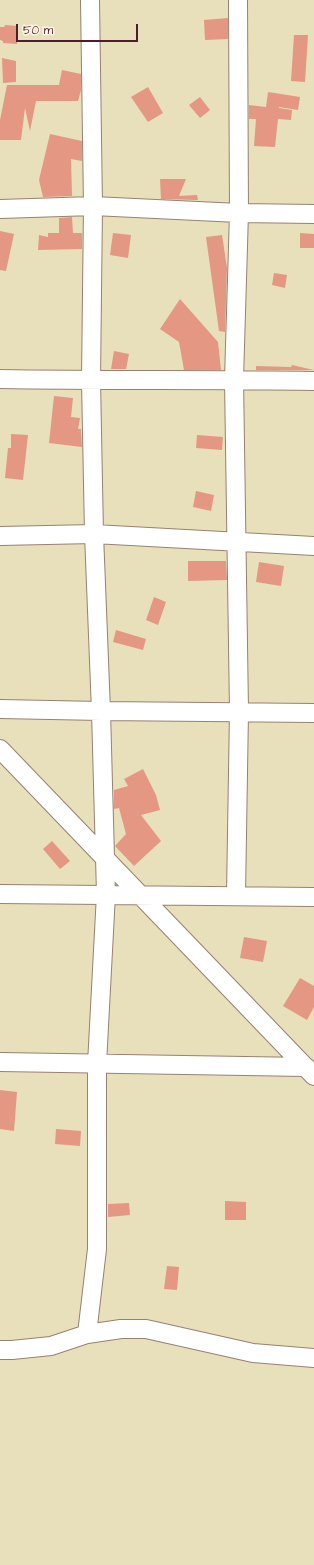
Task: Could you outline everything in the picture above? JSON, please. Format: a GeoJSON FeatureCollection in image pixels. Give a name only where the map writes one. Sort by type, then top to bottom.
{"type":"FeatureCollection","features":[{"type":"Feature","properties":{"kind":"street"},"geometry":{"type":"LineString","coordinates":[[87,1334],[97,1248],[98,1064],[106,894],[94,534],[91,380],[93,206],[90,0]]}},
{"type":"Feature","properties":{"kind":"street"},"geometry":{"type":"LineString","coordinates":[[236,895],[239,711],[234,379],[240,212],[238,0]]}},
{"type":"Feature","properties":{"kind":"street"},"geometry":{"type":"LineString","coordinates":[[0,209],[93,206],[314,214]]}},
{"type":"Feature","properties":{"kind":"street"},"geometry":{"type":"LineString","coordinates":[[0,379],[234,379],[314,381]]}},
{"type":"Feature","properties":{"kind":"street"},"geometry":{"type":"LineString","coordinates":[[0,536],[94,534],[314,546]]}},
{"type":"Feature","properties":{"kind":"street"},"geometry":{"type":"LineString","coordinates":[[0,709],[101,712],[239,711],[314,713]]}},
{"type":"Feature","properties":{"kind":"street"},"geometry":{"type":"LineString","coordinates":[[0,749],[310,1071]]}},
{"type":"Feature","properties":{"kind":"street"},"geometry":{"type":"LineString","coordinates":[[0,894],[314,896]]}},
{"type":"Feature","properties":{"kind":"street"},"geometry":{"type":"LineString","coordinates":[[0,1062],[310,1071]]}},
{"type":"Feature","properties":{"kind":"street"},"geometry":{"type":"LineString","coordinates":[[0,1350],[51,1346],[87,1334],[121,1329],[146,1329],[253,1353],[314,1358]]}},
{"type":"Feature","properties":{"kind":"building"},"geometry":{"type":"Polygon","coordinates":[[[228,18],[228,39],[205,40],[204,20],[228,18]]]}},
{"type":"Feature","properties":{"kind":"building"},"geometry":{"type":"Polygon","coordinates":[[[5,25],[18,26],[17,44],[3,43],[3,41],[0,40],[0,27],[4,27],[5,25]]]}},
{"type":"Feature","properties":{"kind":"building"},"geometry":{"type":"Polygon","coordinates":[[[294,35],[308,35],[305,82],[291,81],[294,35]]]}},
{"type":"Feature","properties":{"kind":"building"},"geometry":{"type":"Polygon","coordinates":[[[2,58],[16,61],[16,82],[3,83],[2,58]]]}},
{"type":"Feature","properties":{"kind":"building"},"geometry":{"type":"Polygon","coordinates":[[[62,70],[81,74],[81,90],[78,101],[36,101],[30,131],[25,108],[21,140],[0,140],[0,120],[7,85],[59,85],[62,70]]]}},
{"type":"Feature","properties":{"kind":"building"},"geometry":{"type":"Polygon","coordinates":[[[148,87],[163,113],[148,122],[131,97],[148,87]]]}},
{"type":"Feature","properties":{"kind":"building"},"geometry":{"type":"Polygon","coordinates":[[[268,92],[300,97],[298,110],[279,107],[292,110],[291,120],[278,119],[275,147],[254,146],[256,119],[249,119],[249,105],[266,107],[268,92]]]}},
{"type":"Feature","properties":{"kind":"building"},"geometry":{"type":"Polygon","coordinates":[[[200,97],[210,110],[200,118],[189,105],[200,97]]]}},
{"type":"Feature","properties":{"kind":"building"},"geometry":{"type":"Polygon","coordinates":[[[50,134],[82,141],[82,161],[71,159],[72,196],[43,197],[39,180],[50,134]]]}},
{"type":"Feature","properties":{"kind":"building"},"geometry":{"type":"Polygon","coordinates":[[[160,179],[186,179],[179,196],[197,195],[198,200],[161,199],[160,179]]]}},
{"type":"Feature","properties":{"kind":"building"},"geometry":{"type":"Polygon","coordinates":[[[72,217],[73,233],[82,233],[82,249],[38,250],[39,235],[48,237],[48,233],[59,233],[59,218],[72,217]]]}},
{"type":"Feature","properties":{"kind":"building"},"geometry":{"type":"Polygon","coordinates":[[[0,231],[14,234],[6,271],[0,270],[0,231]]]}},
{"type":"Feature","properties":{"kind":"building"},"geometry":{"type":"Polygon","coordinates":[[[113,233],[131,235],[128,258],[110,255],[113,233]]]}},
{"type":"Feature","properties":{"kind":"building"},"geometry":{"type":"Polygon","coordinates":[[[300,233],[314,234],[314,248],[300,248],[300,233]]]}},
{"type":"Feature","properties":{"kind":"building"},"geometry":{"type":"Polygon","coordinates":[[[222,235],[227,268],[225,332],[219,331],[206,237],[222,235]]]}},
{"type":"Feature","properties":{"kind":"building"},"geometry":{"type":"Polygon","coordinates":[[[274,273],[287,275],[285,288],[272,285],[274,273]]]}},
{"type":"Feature","properties":{"kind":"building"},"geometry":{"type":"Polygon","coordinates":[[[180,299],[218,342],[221,370],[184,370],[179,342],[160,329],[180,299]]]}},
{"type":"Feature","properties":{"kind":"building"},"geometry":{"type":"Polygon","coordinates":[[[114,351],[129,354],[126,369],[111,369],[114,351]]]}},
{"type":"Feature","properties":{"kind":"building"},"geometry":{"type":"Polygon","coordinates":[[[292,365],[314,370],[256,370],[256,366],[291,367],[292,365]]]}},
{"type":"Feature","properties":{"kind":"building"},"geometry":{"type":"Polygon","coordinates":[[[54,396],[73,398],[71,417],[80,418],[78,429],[81,429],[82,447],[49,443],[54,396]]]}},
{"type":"Feature","properties":{"kind":"building"},"geometry":{"type":"Polygon","coordinates":[[[11,434],[28,435],[23,480],[5,478],[8,448],[11,448],[11,434]]]}},
{"type":"Feature","properties":{"kind":"building"},"geometry":{"type":"Polygon","coordinates":[[[197,435],[223,437],[222,450],[196,448],[197,435]]]}},
{"type":"Feature","properties":{"kind":"building"},"geometry":{"type":"Polygon","coordinates":[[[196,491],[214,495],[211,511],[193,507],[196,491]]]}},
{"type":"Feature","properties":{"kind":"building"},"geometry":{"type":"Polygon","coordinates":[[[188,561],[226,561],[227,580],[188,581],[188,561]]]}},
{"type":"Feature","properties":{"kind":"building"},"geometry":{"type":"Polygon","coordinates":[[[259,562],[284,566],[281,586],[256,582],[259,562]]]}},
{"type":"Feature","properties":{"kind":"building"},"geometry":{"type":"Polygon","coordinates":[[[154,597],[166,602],[158,625],[146,620],[154,597]]]}},
{"type":"Feature","properties":{"kind":"building"},"geometry":{"type":"Polygon","coordinates":[[[116,630],[146,639],[143,650],[113,642],[116,630]]]}},
{"type":"Feature","properties":{"kind":"building"},"geometry":{"type":"Polygon","coordinates":[[[143,769],[156,795],[160,810],[141,815],[161,841],[134,866],[115,846],[126,834],[119,808],[114,809],[114,790],[128,786],[124,779],[143,769]]]}},
{"type":"Feature","properties":{"kind":"building"},"geometry":{"type":"Polygon","coordinates":[[[52,841],[70,861],[60,869],[43,849],[52,841]]]}},
{"type":"Feature","properties":{"kind":"building"},"geometry":{"type":"Polygon","coordinates":[[[244,937],[267,941],[263,962],[240,958],[244,937]]]}},
{"type":"Feature","properties":{"kind":"building"},"geometry":{"type":"Polygon","coordinates":[[[300,978],[314,986],[314,1007],[307,1020],[283,1006],[300,978]]]}},
{"type":"Feature","properties":{"kind":"building"},"geometry":{"type":"Polygon","coordinates":[[[0,1090],[17,1092],[14,1131],[0,1129],[0,1090]]]}},
{"type":"Feature","properties":{"kind":"building"},"geometry":{"type":"Polygon","coordinates":[[[56,1129],[81,1131],[80,1146],[55,1144],[56,1129]]]}},
{"type":"Feature","properties":{"kind":"building"},"geometry":{"type":"Polygon","coordinates":[[[225,1201],[246,1202],[246,1220],[225,1220],[225,1201]]]}},
{"type":"Feature","properties":{"kind":"building"},"geometry":{"type":"Polygon","coordinates":[[[129,1203],[130,1215],[108,1217],[108,1204],[129,1203]]]}},
{"type":"Feature","properties":{"kind":"building"},"geometry":{"type":"Polygon","coordinates":[[[167,1266],[179,1267],[177,1290],[164,1289],[167,1266]]]}}]}
